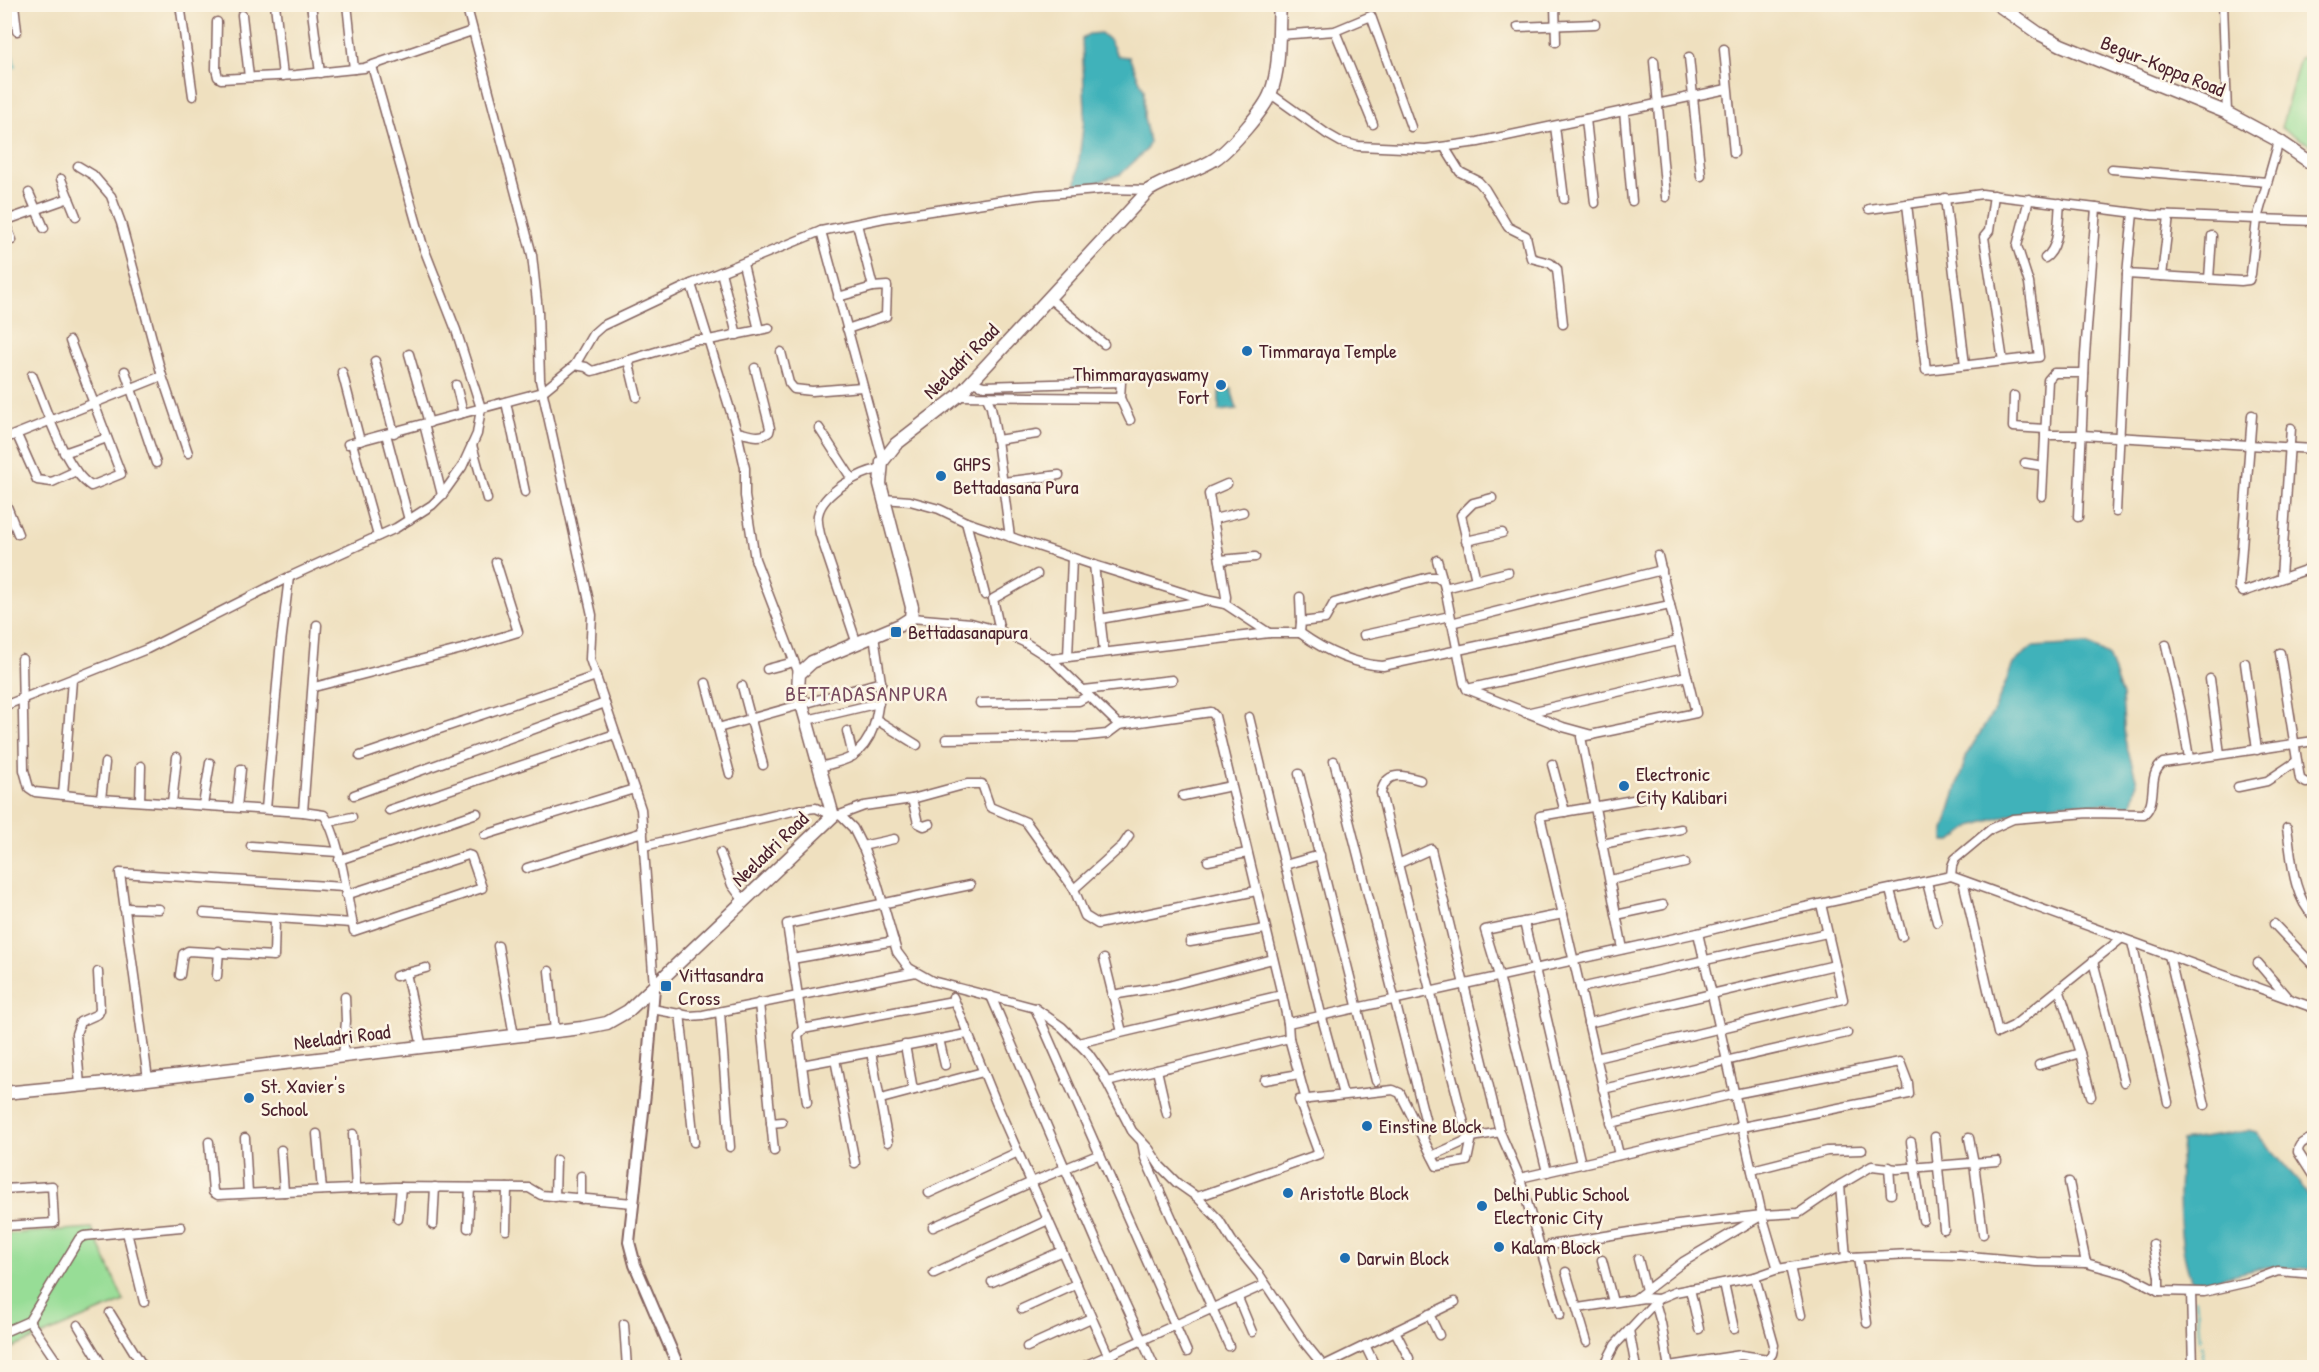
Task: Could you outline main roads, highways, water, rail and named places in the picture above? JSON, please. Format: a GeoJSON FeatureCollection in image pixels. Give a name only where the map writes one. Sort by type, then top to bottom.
{"type":"FeatureCollection","features":[{"type":"Feature","properties":{"kind":"main road","name":"Neeladri Road"},"geometry":{"type":"LineString","coordinates":[[4,1093],[148,1079],[555,1031],[607,1023],[628,1011],[837,815],[802,705],[798,690],[797,668],[857,644],[911,618],[912,607],[880,484],[882,464],[896,444],[958,396],[1149,190],[1165,180],[1214,159],[1235,142],[1271,94],[1275,75],[1280,4]]}},
{"type":"Feature","properties":{"kind":"main road","name":"Begur-Koppa Road"},"geometry":{"type":"LineString","coordinates":[[1997,4],[2038,33],[2061,45],[2227,113],[2279,141],[2314,165]]}},
{"type":"Feature","properties":{"kind":"water"},"geometry":{"type":"Polygon","coordinates":[[[1101,33],[1110,41],[1118,56],[1129,57],[1144,90],[1144,117],[1149,142],[1146,150],[1121,174],[1094,183],[1076,184],[1085,111],[1082,38],[1089,34],[1101,33]]]}},
{"type":"Feature","properties":{"kind":"water"},"geometry":{"type":"Polygon","coordinates":[[[1231,389],[1237,409],[1219,411],[1219,392],[1231,389]]]}},
{"type":"Feature","properties":{"kind":"water"},"geometry":{"type":"Polygon","coordinates":[[[2087,644],[2108,655],[2122,696],[2125,740],[2137,782],[2132,805],[2063,803],[2039,806],[1972,826],[1952,841],[1944,841],[1944,830],[1967,754],[1995,709],[2013,664],[2032,647],[2087,644]]]}},
{"type":"Feature","properties":{"kind":"water"},"geometry":{"type":"Polygon","coordinates":[[[2248,1131],[2256,1133],[2300,1183],[2314,1206],[2314,1269],[2267,1267],[2193,1284],[2187,1269],[2181,1233],[2179,1194],[2182,1141],[2248,1131]]]}},
{"type":"Feature","properties":{"kind":"waterway"},"geometry":{"type":"LineString","coordinates":[[4,44],[11,49],[15,66],[4,74]]}},
{"type":"Feature","properties":{"kind":"waterway"},"geometry":{"type":"LineString","coordinates":[[2196,1299],[2204,1368]]}},
{"type":"Feature","properties":{"kind":"place","name":"Timmaraya Temple"},"geometry":{"type":"Point","coordinates":[1247,351]}},
{"type":"Feature","properties":{"kind":"place","name":"Thimmarayaswamy Fort"},"geometry":{"type":"Point","coordinates":[1221,385]}},
{"type":"Feature","properties":{"kind":"place","name":"GHPS Bettadasana Pura"},"geometry":{"type":"Point","coordinates":[941,476]}},
{"type":"Feature","properties":{"kind":"place","name":"Bettadasanapura"},"geometry":{"type":"Point","coordinates":[896,632]}},
{"type":"Feature","properties":{"kind":"place","name":"Electronic City Kalibari"},"geometry":{"type":"Point","coordinates":[1624,786]}},
{"type":"Feature","properties":{"kind":"place","name":"Vittasandra Cross"},"geometry":{"type":"Point","coordinates":[666,986]}},
{"type":"Feature","properties":{"kind":"place","name":"St. Xavier's School"},"geometry":{"type":"Point","coordinates":[249,1098]}},
{"type":"Feature","properties":{"kind":"place","name":"Einstine Block"},"geometry":{"type":"Point","coordinates":[1367,1126]}},
{"type":"Feature","properties":{"kind":"place","name":"Aristotle Block"},"geometry":{"type":"Point","coordinates":[1288,1193]}},
{"type":"Feature","properties":{"kind":"place","name":"Delhi Public School Electronic City"},"geometry":{"type":"Point","coordinates":[1482,1206]}},
{"type":"Feature","properties":{"kind":"place","name":"Kalam Block"},"geometry":{"type":"Point","coordinates":[1499,1247]}},
{"type":"Feature","properties":{"kind":"place","name":"Darwin Block"},"geometry":{"type":"Point","coordinates":[1345,1258]}},
{"type":"Feature","properties":{"kind":"district","name":"BETTADASANPURA"},"geometry":{"type":"Point","coordinates":[867,694]}}]}
